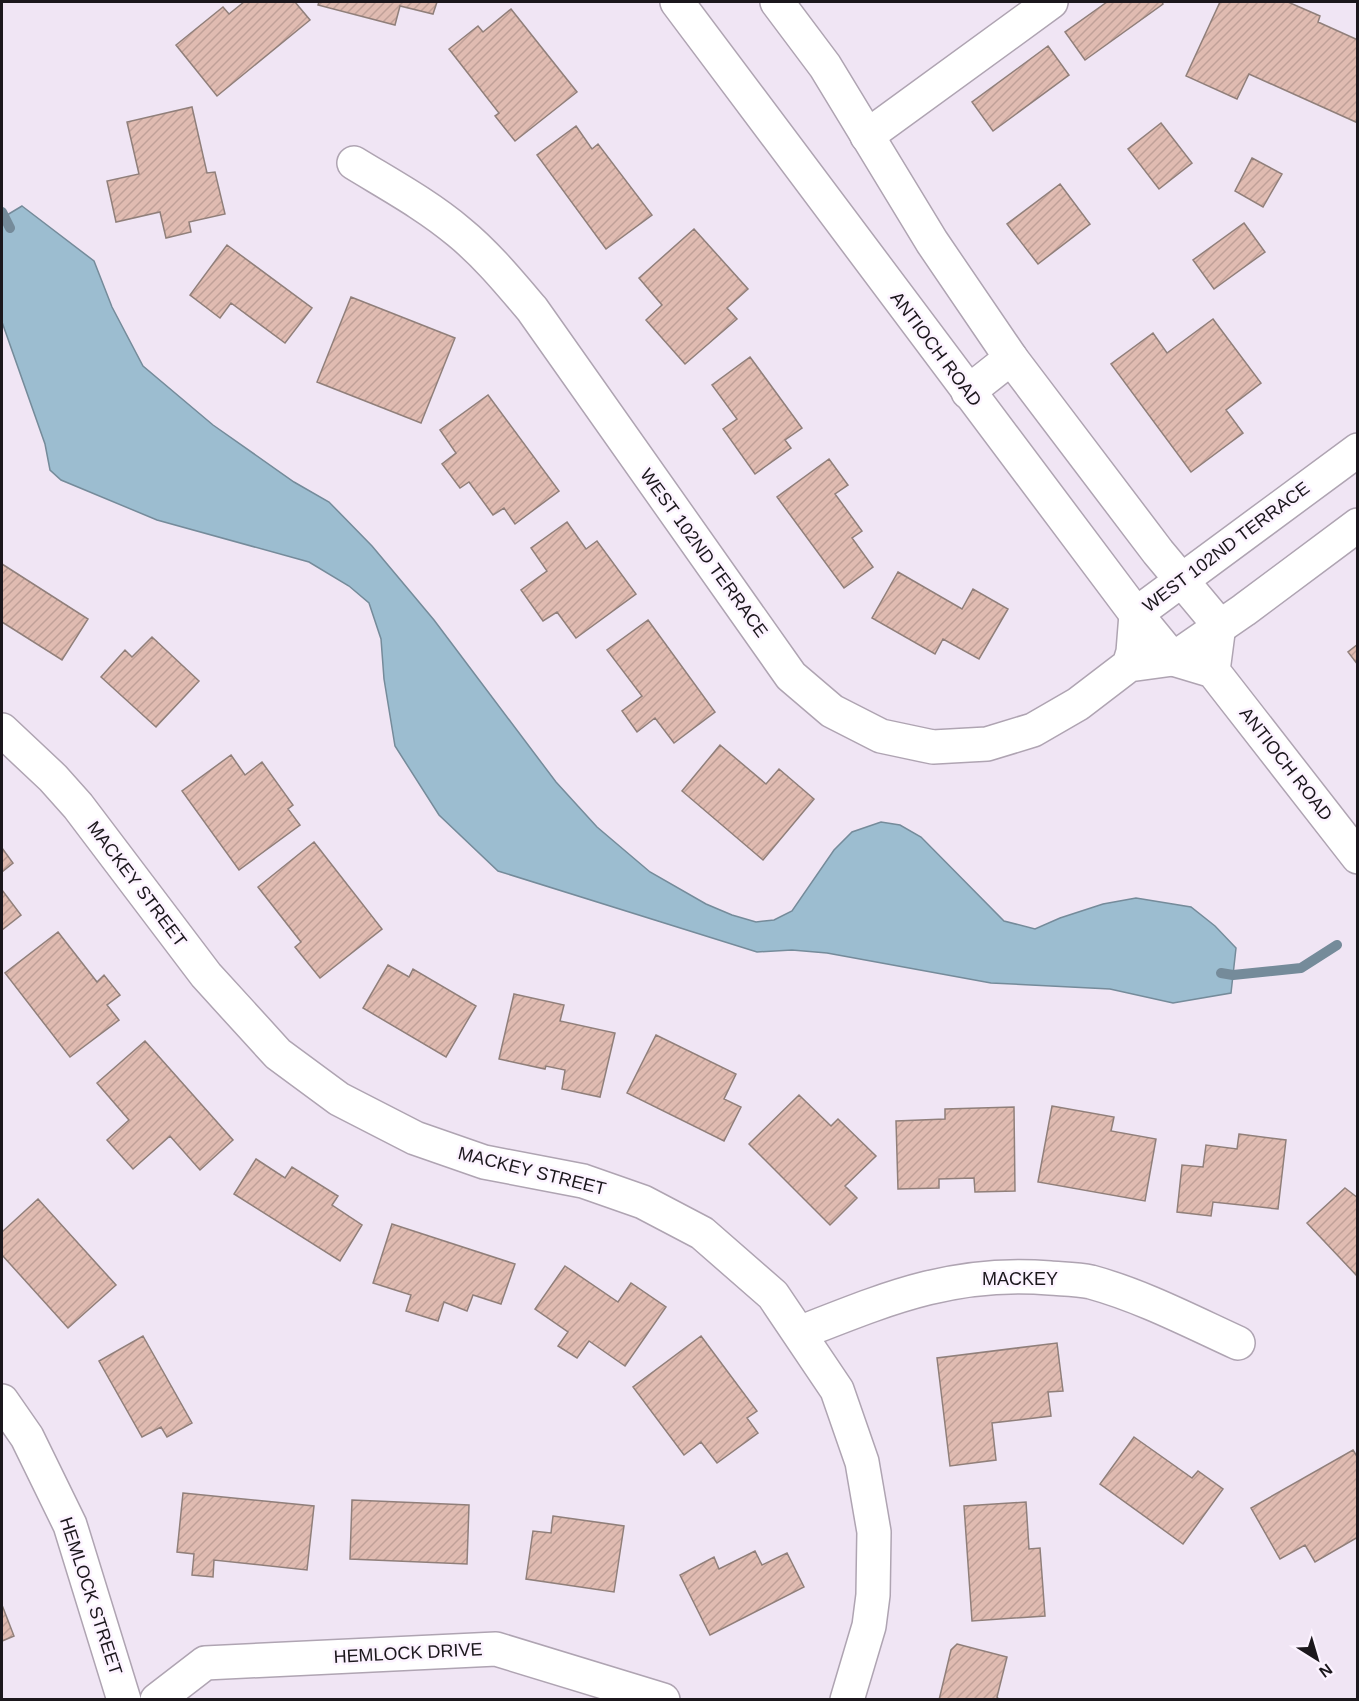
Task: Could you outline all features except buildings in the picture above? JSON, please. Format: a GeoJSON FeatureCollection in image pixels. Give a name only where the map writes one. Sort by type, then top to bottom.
{"type":"FeatureCollection","features":[{"type":"Feature","properties":{"kind":"street","name":"ANTIOCH ROAD"},"geometry":{"type":"LineString","coordinates":[[677,2],[968,392],[1136,614],[1173,659]]}},
{"type":"Feature","properties":{"kind":"street"},"geometry":{"type":"LineString","coordinates":[[777,2],[825,66],[932,242],[1011,358],[1158,552],[1219,626],[1213,671],[1173,659]]}},
{"type":"Feature","properties":{"kind":"street"},"geometry":{"type":"LineString","coordinates":[[867,136],[1051,2]]}},
{"type":"Feature","properties":{"kind":"street","name":"WEST 102ND TERRACE"},"geometry":{"type":"LineString","coordinates":[[354,163],[419,202],[459,232],[497,268],[532,309],[791,676],[832,711],[881,736],[933,747],[987,744],[1033,730],[1077,704],[1129,665],[1173,659],[1244,610],[1358,525]]}},
{"type":"Feature","properties":{"kind":"street"},"geometry":{"type":"LineString","coordinates":[[968,392],[1011,358]]}},
{"type":"Feature","properties":{"kind":"street","name":"WEST 102ND TERRACE"},"geometry":{"type":"LineString","coordinates":[[1129,665],[1133,652],[1136,614],[1181,578],[1358,450]]}},
{"type":"Feature","properties":{"kind":"street","name":"ANTIOCH ROAD"},"geometry":{"type":"LineString","coordinates":[[1213,671],[1358,857]]}},
{"type":"Feature","properties":{"kind":"street","name":"MACKEY STREET"},"geometry":{"type":"LineString","coordinates":[[2,730],[53,778],[78,806],[206,975],[278,1054],[339,1099],[415,1138],[484,1162],[583,1181],[643,1202],[702,1233],[773,1295],[837,1390],[862,1462],[874,1532],[874,1574],[869,1626],[847,1700]]}},
{"type":"Feature","properties":{"kind":"street","name":"MACKEY"},"geometry":{"type":"LineString","coordinates":[[799,1333],[903,1292],[950,1281],[1017,1275],[1088,1281],[1139,1297],[1238,1343]]}},
{"type":"Feature","properties":{"kind":"street","name":"HEMLOCK STREET"},"geometry":{"type":"LineString","coordinates":[[2,1401],[27,1437],[70,1524],[124,1700]]}},
{"type":"Feature","properties":{"kind":"street","name":"HEMLOCK DRIVE"},"geometry":{"type":"LineString","coordinates":[[157,1700],[205,1663],[496,1649],[663,1700]]}},
{"type":"Feature","properties":{"kind":"water"},"geometry":{"type":"Polygon","coordinates":[[[22,206],[94,261],[112,307],[143,366],[213,425],[294,482],[329,502],[372,546],[434,620],[556,782],[597,827],[650,872],[706,904],[732,915],[756,922],[774,920],[792,911],[834,850],[852,832],[881,822],[900,825],[921,837],[1004,921],[1035,929],[1103,904],[1136,898],[1191,907],[1215,926],[1236,948],[1231,993],[1173,1003],[1110,989],[991,983],[827,953],[792,950],[757,952],[498,871],[439,815],[395,746],[384,679],[381,639],[369,603],[349,586],[309,562],[157,520],[61,480],[50,470],[45,444],[2,322],[2,218],[22,206]]]}},
{"type":"Feature","properties":{"kind":"waterway"},"geometry":{"type":"LineString","coordinates":[[2,212],[10,228]]}},
{"type":"Feature","properties":{"kind":"waterway"},"geometry":{"type":"LineString","coordinates":[[1221,973],[1233,975],[1301,968],[1337,945]]}}]}
